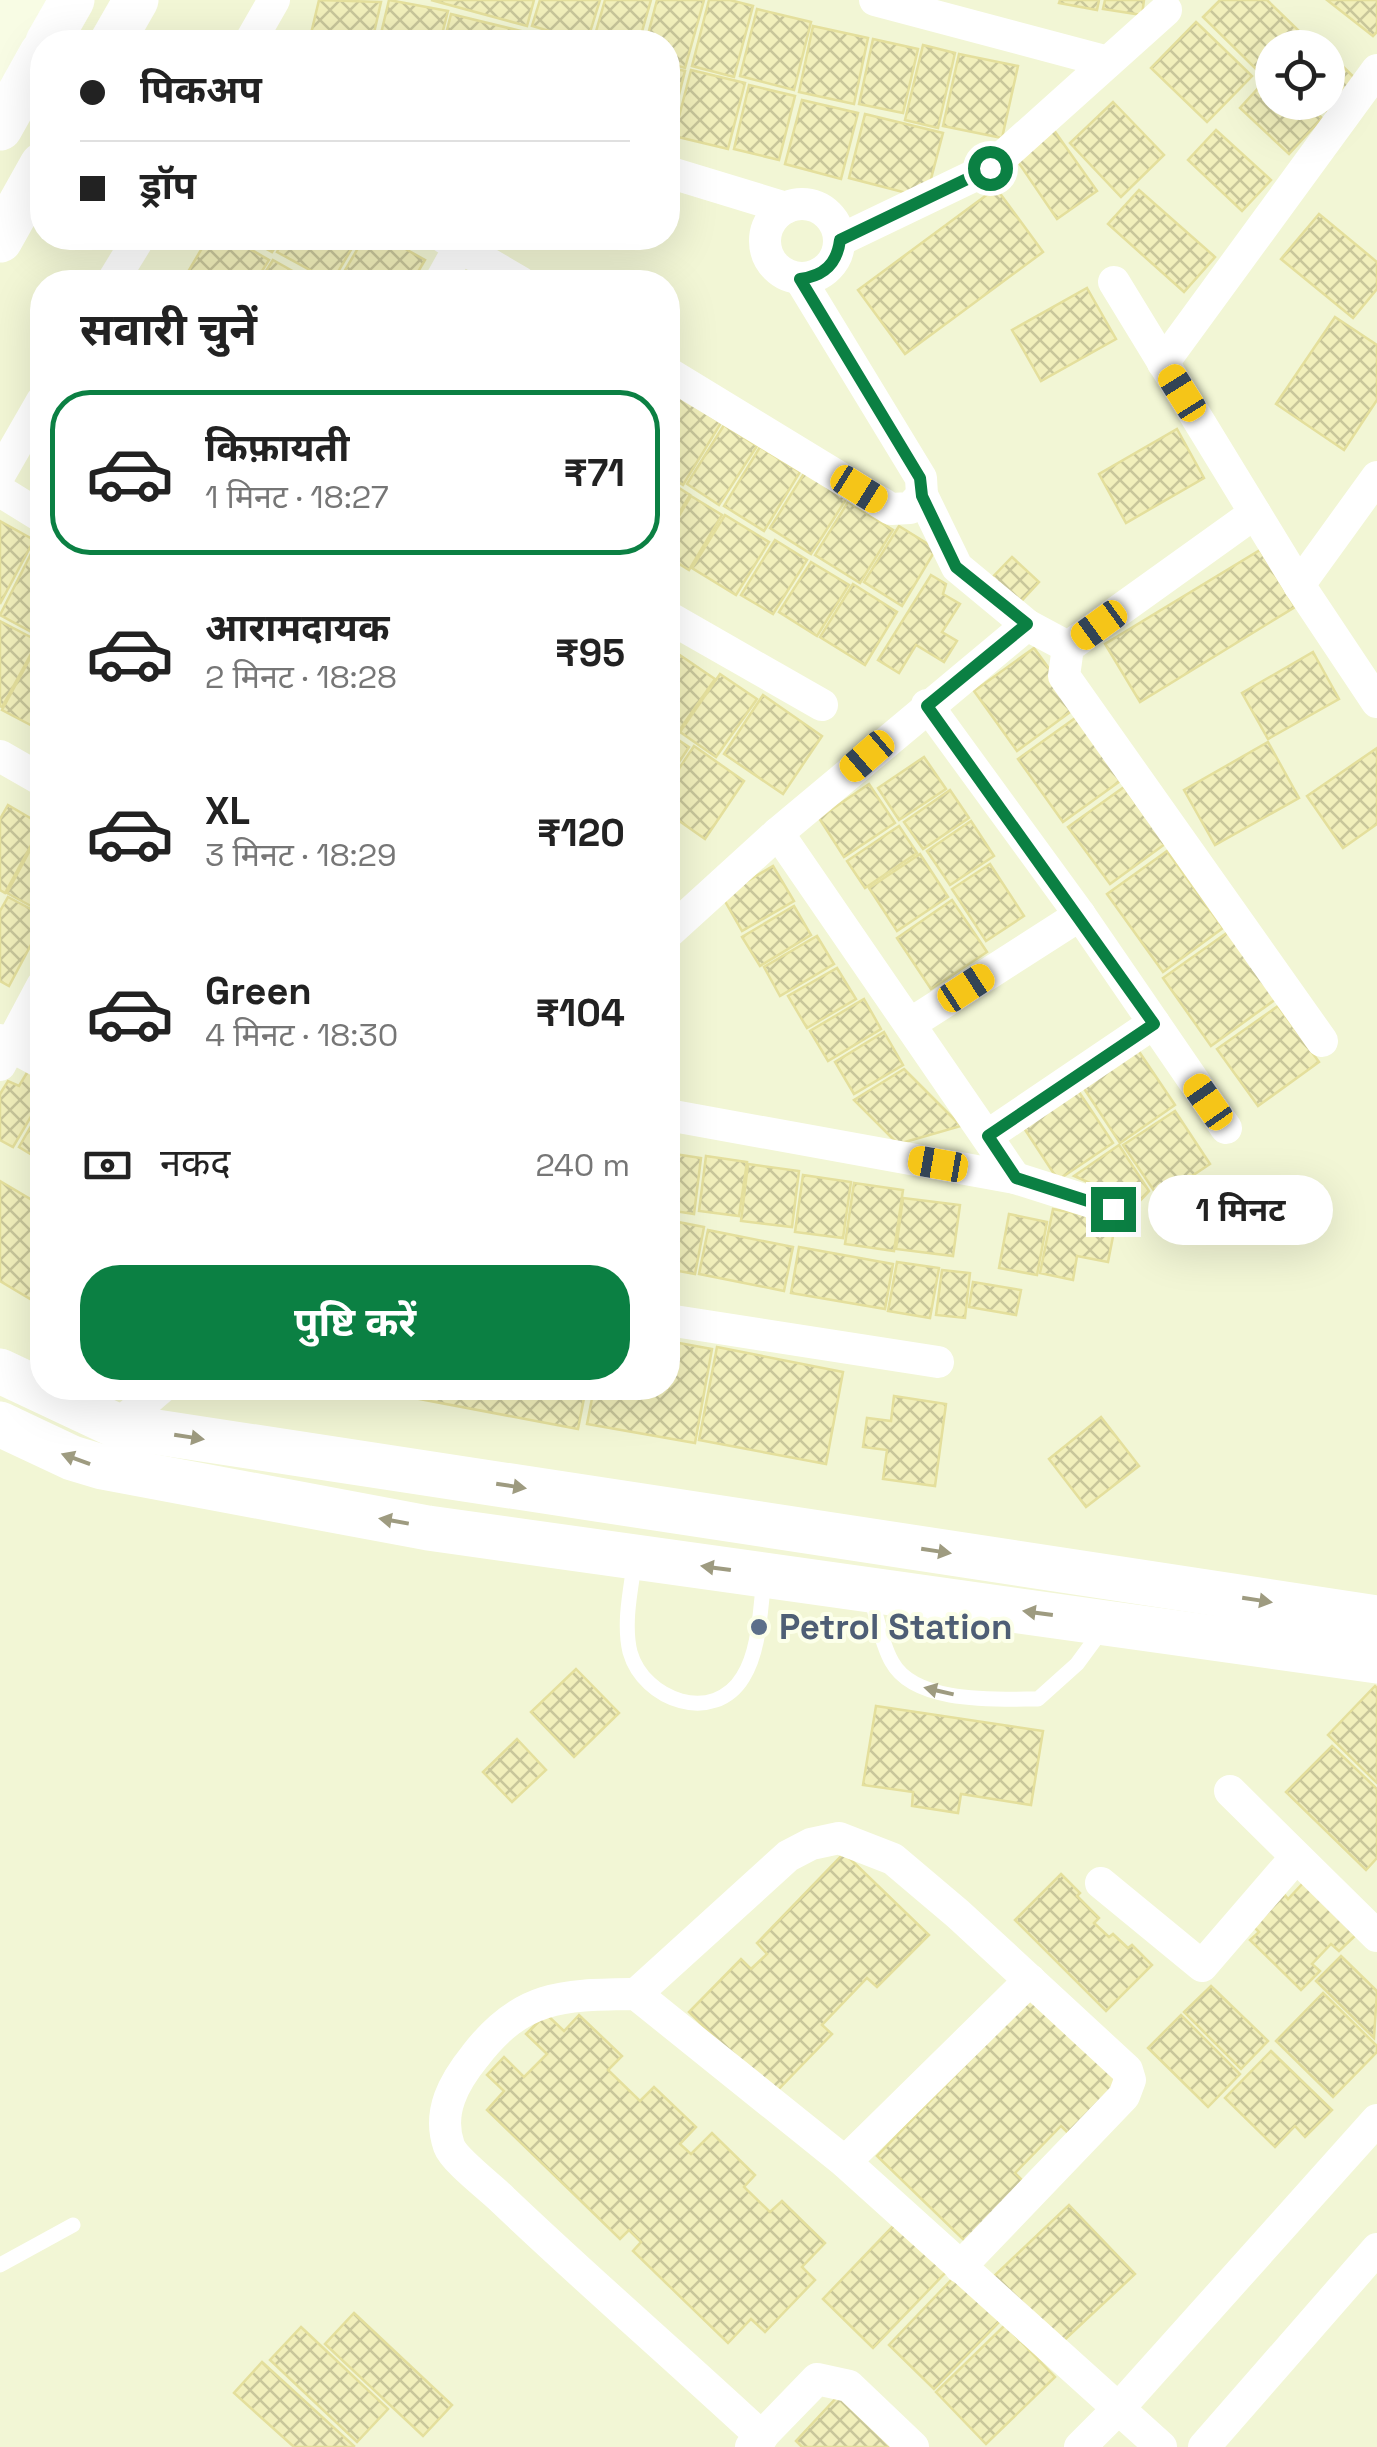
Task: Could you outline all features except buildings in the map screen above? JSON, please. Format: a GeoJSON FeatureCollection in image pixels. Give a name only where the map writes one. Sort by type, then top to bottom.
{"type":"FeatureCollection","features":[{"type":"Feature","properties":{"kind":"street"},"geometry":{"type":"LineString","coordinates":[[55,30],[72,0]]}},
{"type":"Feature","properties":{"kind":"street"},"geometry":{"type":"LineString","coordinates":[[119,30],[136,0]]}},
{"type":"Feature","properties":{"kind":"street"},"geometry":{"type":"LineString","coordinates":[[257,30],[274,0]]}},
{"type":"Feature","properties":{"kind":"street"},"geometry":{"type":"LineString","coordinates":[[875,0],[1108,62]]}},
{"type":"Feature","properties":{"kind":"street"},"geometry":{"type":"LineString","coordinates":[[840,240],[990,168],[1166,10]]}},
{"type":"Feature","properties":{"kind":"street"},"geometry":{"type":"LineString","coordinates":[[1163,363],[1377,70]]}},
{"type":"Feature","properties":{"kind":"street"},"geometry":{"type":"LineString","coordinates":[[0,128],[30,74]]}},
{"type":"Feature","properties":{"kind":"street"},"geometry":{"type":"LineString","coordinates":[[680,176],[786,208]]}},
{"type":"Feature","properties":{"kind":"street"},"geometry":{"type":"LineString","coordinates":[[0,240],[30,186]]}},
{"type":"Feature","properties":{"kind":"street"},"geometry":{"type":"LineString","coordinates":[[797,204],[822,209],[837,228],[838,252],[824,273],[800,279],[778,270],[765,249],[768,225],[786,208],[797,204]]}},
{"type":"Feature","properties":{"kind":"street"},"geometry":{"type":"LineString","coordinates":[[466,250],[500,270]]}},
{"type":"Feature","properties":{"kind":"street"},"geometry":{"type":"LineString","coordinates":[[800,279],[920,478],[922,496],[956,567],[1027,624],[1068,648]]}},
{"type":"Feature","properties":{"kind":"street"},"geometry":{"type":"LineString","coordinates":[[1114,282],[1299,585],[1377,702]]}},
{"type":"Feature","properties":{"kind":"street"},"geometry":{"type":"LineString","coordinates":[[680,379],[890,509],[910,508],[922,496]]}},
{"type":"Feature","properties":{"kind":"street"},"geometry":{"type":"LineString","coordinates":[[0,474],[30,423]]}},
{"type":"Feature","properties":{"kind":"street"},"geometry":{"type":"LineString","coordinates":[[1299,585],[1377,477]]}},
{"type":"Feature","properties":{"kind":"street"},"geometry":{"type":"LineString","coordinates":[[0,491],[30,510]]}},
{"type":"Feature","properties":{"kind":"street"},"geometry":{"type":"LineString","coordinates":[[1255,514],[1068,648],[1064,676],[1322,1040]]}},
{"type":"Feature","properties":{"kind":"street"},"geometry":{"type":"LineString","coordinates":[[680,624],[822,705]]}},
{"type":"Feature","properties":{"kind":"street"},"geometry":{"type":"LineString","coordinates":[[680,922],[778,833],[1027,624]]}},
{"type":"Feature","properties":{"kind":"street"},"geometry":{"type":"LineString","coordinates":[[927,706],[1080,916],[1226,1128]]}},
{"type":"Feature","properties":{"kind":"street"},"geometry":{"type":"LineString","coordinates":[[0,756],[30,773]]}},
{"type":"Feature","properties":{"kind":"street"},"geometry":{"type":"LineString","coordinates":[[778,833],[1016,1178]]}},
{"type":"Feature","properties":{"kind":"street"},"geometry":{"type":"LineString","coordinates":[[910,1024],[1080,916]]}},
{"type":"Feature","properties":{"kind":"street"},"geometry":{"type":"LineString","coordinates":[[30,1006],[3,1050],[30,1059]]}},
{"type":"Feature","properties":{"kind":"street"},"geometry":{"type":"LineString","coordinates":[[988,1136],[1154,1024]]}},
{"type":"Feature","properties":{"kind":"street"},"geometry":{"type":"LineString","coordinates":[[680,1116],[1016,1178],[1113,1209]]}},
{"type":"Feature","properties":{"kind":"street"},"geometry":{"type":"LineString","coordinates":[[680,1322],[938,1362]]}},
{"type":"Feature","properties":{"kind":"street"},"geometry":{"type":"LineString","coordinates":[[0,1371],[30,1385]]}},
{"type":"Feature","properties":{"kind":"street"},"geometry":{"type":"LineString","coordinates":[[62,1400],[117,1426],[1377,1618]]}},
{"type":"Feature","properties":{"kind":"street"},"geometry":{"type":"LineString","coordinates":[[117,1426],[146,1400]]}},
{"type":"Feature","properties":{"kind":"street"},"geometry":{"type":"LineString","coordinates":[[0,1424],[102,1468],[428,1528],[1377,1661]]}},
{"type":"Feature","properties":{"kind":"street"},"geometry":{"type":"LineString","coordinates":[[859,1540],[859,1588]]}},
{"type":"Feature","properties":{"kind":"street"},"geometry":{"type":"LineString","coordinates":[[1230,1790],[1377,1936]]}},
{"type":"Feature","properties":{"kind":"street"},"geometry":{"type":"LineString","coordinates":[[636,1994],[788,1856],[811,1844],[838,1838],[893,1859],[1127,2070],[1130,2080],[1124,2096],[960,2267]]}},
{"type":"Feature","properties":{"kind":"street"},"geometry":{"type":"LineString","coordinates":[[1101,1883],[1202,1966],[1296,1857]]}},
{"type":"Feature","properties":{"kind":"street"},"geometry":{"type":"LineString","coordinates":[[845,2162],[1030,1980]]}},
{"type":"Feature","properties":{"kind":"street"},"geometry":{"type":"LineString","coordinates":[[913,2447],[848,2386],[817,2379],[757,2442],[450,2149],[445,2109],[462,2072],[483,2044],[510,2017],[538,2002],[566,1995],[636,1994],[845,2162],[1161,2447]]}},
{"type":"Feature","properties":{"kind":"street"},"geometry":{"type":"LineString","coordinates":[[1080,2447],[1118,2410],[1377,2120]]}},
{"type":"Feature","properties":{"kind":"street"},"geometry":{"type":"LineString","coordinates":[[1204,2447],[1377,2248]]}},
{"type":"Feature","properties":{"kind":"lane"},"geometry":{"type":"LineString","coordinates":[[635,1557],[628,1622],[630,1652],[642,1676],[686,1704],[707,1705],[725,1698],[744,1676],[755,1641],[765,1575]]}},
{"type":"Feature","properties":{"kind":"lane"},"geometry":{"type":"LineString","coordinates":[[859,1588],[892,1663],[910,1682],[955,1695],[1038,1699],[1077,1664],[1107,1623]]}},
{"type":"Feature","properties":{"kind":"lane"},"geometry":{"type":"LineString","coordinates":[[0,2266],[73,2225]]}},
{"type":"Feature","properties":{"kind":"shaded area"},"geometry":{"type":"Polygon","coordinates":[[[78,0],[1377,0],[1377,2447],[0,2447],[0,140],[30,86],[30,250],[680,250],[680,30],[62,30],[78,0]]]}},
{"type":"Feature","properties":{"kind":"place","name":"Petrol Station"},"geometry":{"type":"Point","coordinates":[759,1627]}},
{"type":"Feature","properties":{"kind":"route"},"geometry":{"type":"LineString","coordinates":[[990,168],[840,240],[838,252],[824,273],[800,279],[920,478],[922,496],[956,567],[1027,624],[927,706],[1154,1024],[988,1136],[1016,1178],[1113,1209]]}}]}
